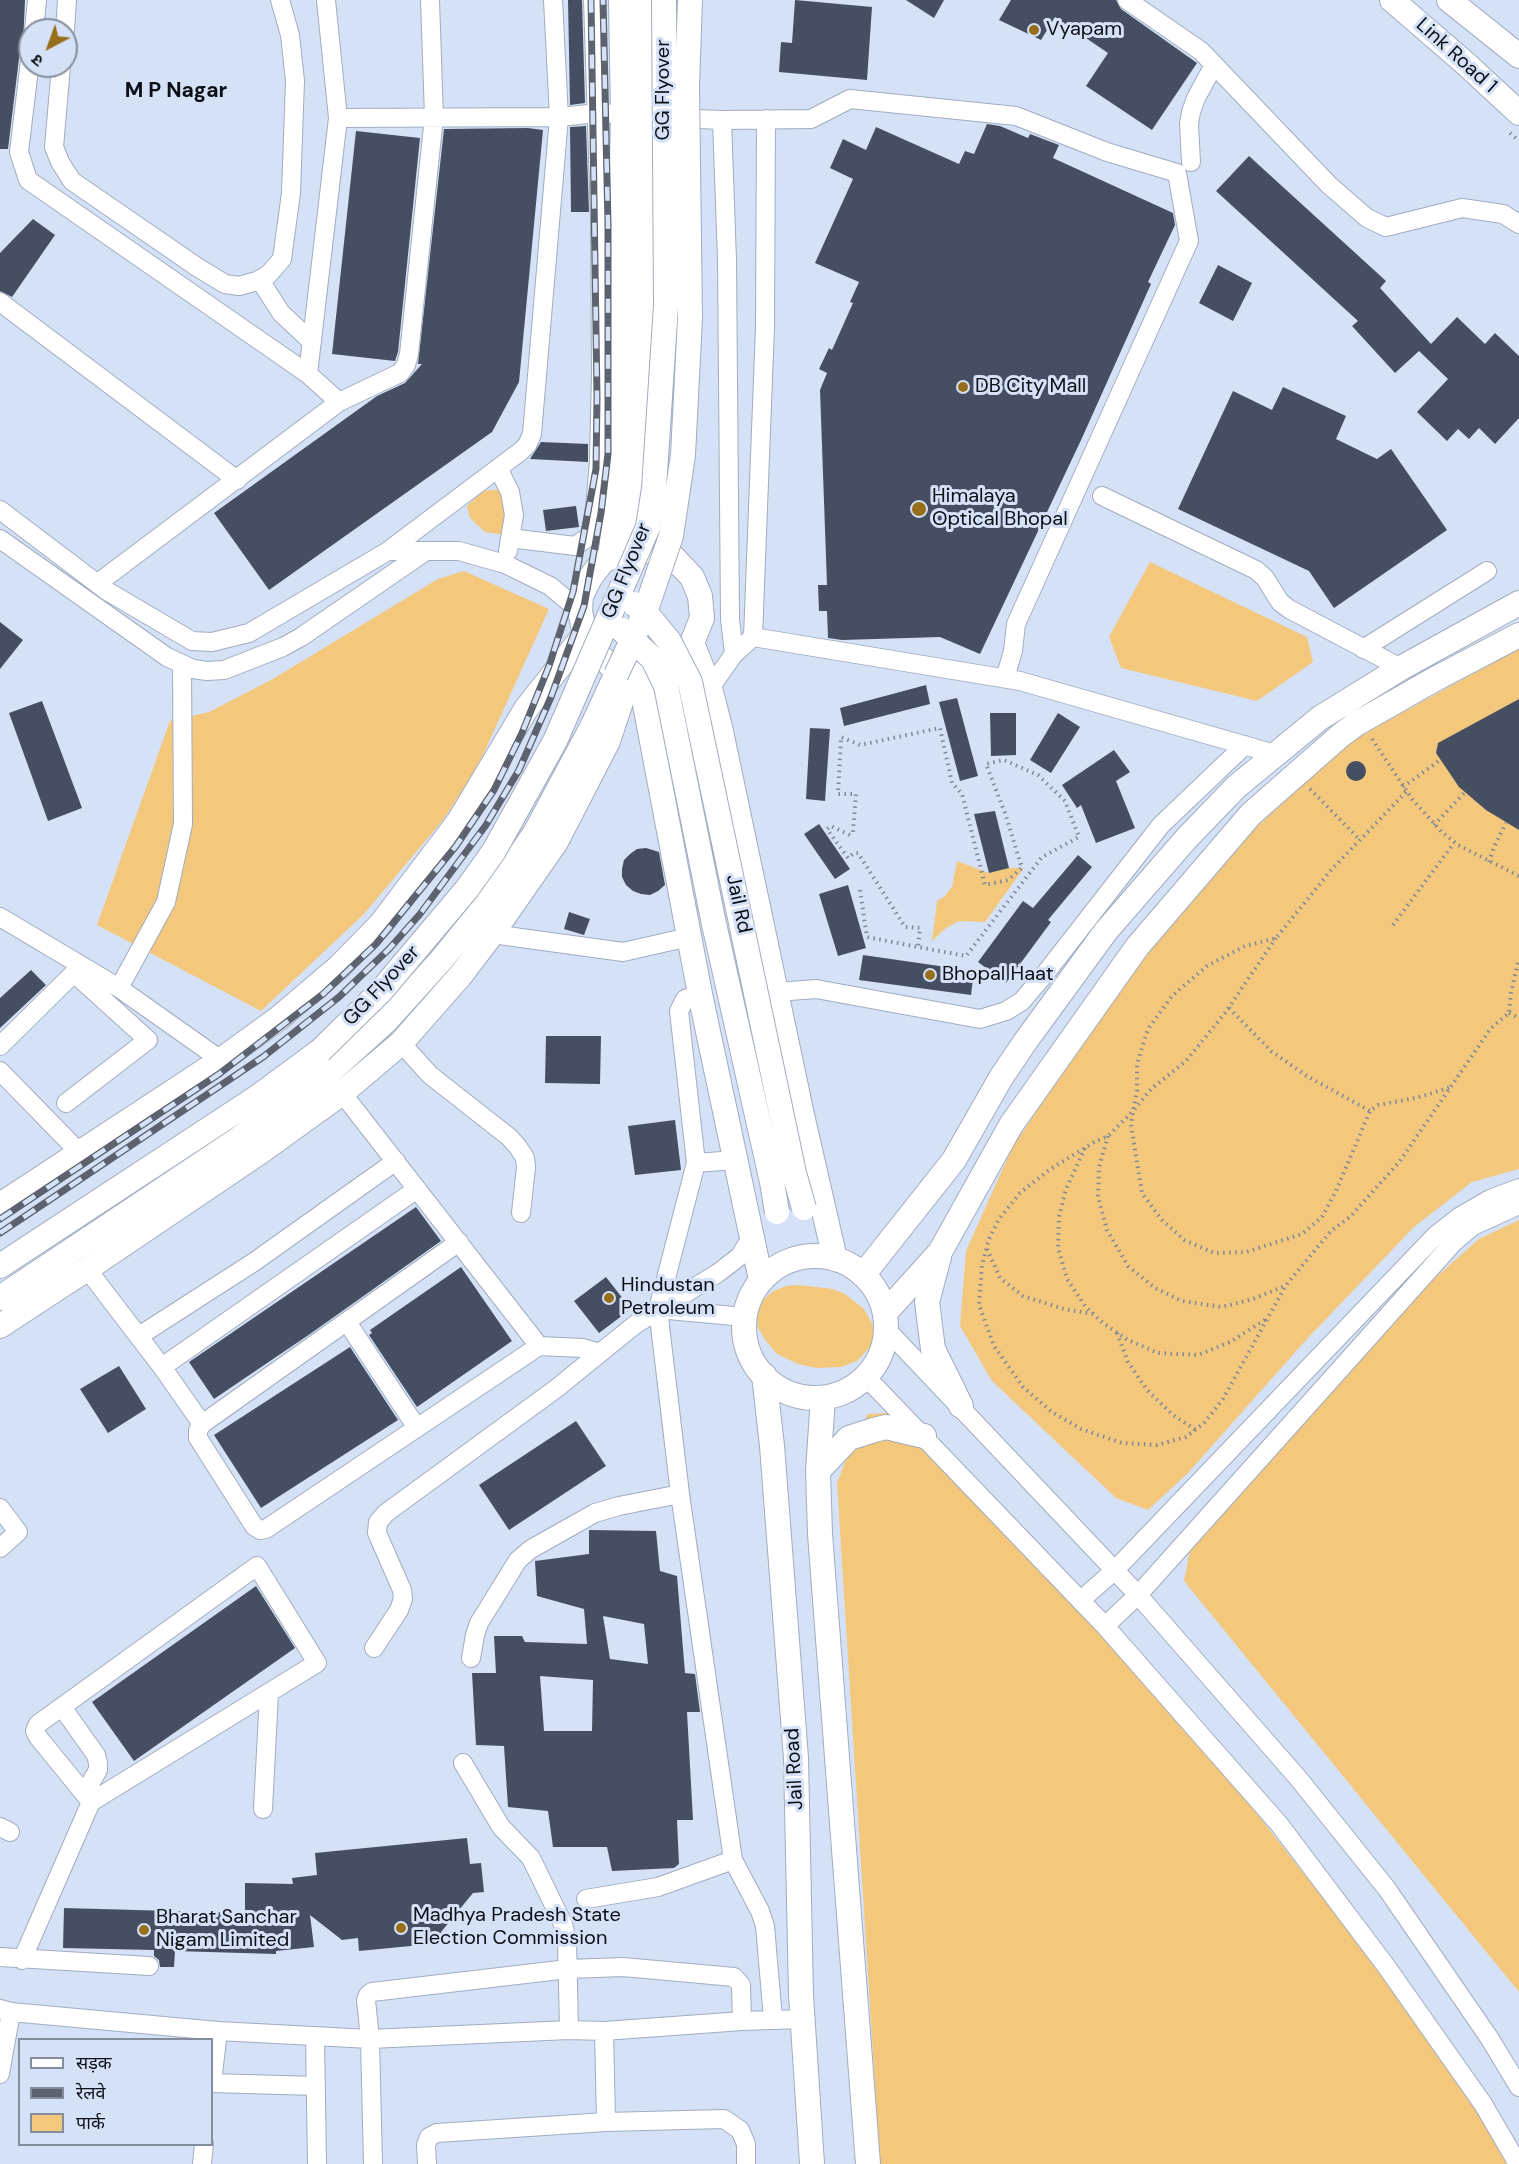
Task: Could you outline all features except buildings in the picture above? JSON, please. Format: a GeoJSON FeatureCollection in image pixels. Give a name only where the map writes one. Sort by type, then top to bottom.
{"type":"FeatureCollection","features":[{"type":"Feature","properties":{"kind":"main road"},"geometry":{"type":"LineString","coordinates":[[621,0],[633,115]]}},
{"type":"Feature","properties":{"kind":"main road"},"geometry":{"type":"LineString","coordinates":[[618,553],[616,510],[618,355],[642,0]]}},
{"type":"Feature","properties":{"kind":"main road","name":"GG Flyover"},"geometry":{"type":"LineString","coordinates":[[0,1266],[260,1096],[320,1051],[381,991],[466,889],[494,851],[555,741],[648,527],[656,466],[666,305],[664,0]]}},
{"type":"Feature","properties":{"kind":"main road","name":"GG Flyover"},"geometry":{"type":"LineString","coordinates":[[0,1299],[237,1140],[325,1076],[387,1020],[442,959],[484,907],[536,833],[569,771],[645,612],[671,536],[683,455],[690,318],[687,86],[690,0]]}},
{"type":"Feature","properties":{"kind":"main road","name":"Link Road 1"},"geometry":{"type":"LineString","coordinates":[[1392,0],[1519,113]]}},
{"type":"Feature","properties":{"kind":"main road","name":"Link Road 1"},"geometry":{"type":"LineString","coordinates":[[1449,0],[1519,56]]}},
{"type":"Feature","properties":{"kind":"main road"},"geometry":{"type":"LineString","coordinates":[[640,549],[674,557],[692,577],[700,596],[702,618],[687,652],[671,664],[652,671],[635,672],[613,667],[592,650],[583,623],[581,596],[590,578],[603,562],[618,553],[640,549]]}},
{"type":"Feature","properties":{"kind":"main road","name":"Jail Rd"},"geometry":{"type":"LineString","coordinates":[[620,594],[645,612],[669,641],[690,682],[794,1173],[804,1208],[811,1217],[828,1228]]}},
{"type":"Feature","properties":{"kind":"main road"},"geometry":{"type":"LineString","coordinates":[[863,1275],[954,1160],[1024,1042],[1106,931],[1186,839],[1236,787],[1320,718],[1401,668],[1519,603]]}},
{"type":"Feature","properties":{"kind":"main road","name":"Jail Rd"},"geometry":{"type":"LineString","coordinates":[[608,619],[653,659],[666,686],[714,924],[777,1212],[772,1219],[752,1234]]}},
{"type":"Feature","properties":{"kind":"main road"},"geometry":{"type":"LineString","coordinates":[[0,1205],[220,1060],[279,1018],[339,967],[381,924],[459,821],[526,709],[583,623]]}},
{"type":"Feature","properties":{"kind":"main road"},"geometry":{"type":"LineString","coordinates":[[885,1321],[940,1252],[1011,1125],[1137,947],[1251,814],[1356,724],[1519,635]]}},
{"type":"Feature","properties":{"kind":"main road"},"geometry":{"type":"LineString","coordinates":[[692,643],[711,688],[835,1259]]}},
{"type":"Feature","properties":{"kind":"main road"},"geometry":{"type":"LineString","coordinates":[[0,1326],[264,1150],[342,1093],[400,1043],[460,976],[556,842],[608,741],[635,672]]}},
{"type":"Feature","properties":{"kind":"main road"},"geometry":{"type":"LineString","coordinates":[[635,672],[761,1280]]}},
{"type":"Feature","properties":{"kind":"main road"},"geometry":{"type":"LineString","coordinates":[[940,1252],[927,1302],[933,1349],[961,1406]]}},
{"type":"Feature","properties":{"kind":"main road"},"geometry":{"type":"LineString","coordinates":[[812,1255],[835,1259],[853,1267],[863,1275],[879,1298],[885,1321],[884,1345],[878,1360],[866,1377],[850,1389],[823,1398],[798,1397],[772,1384],[758,1370],[744,1332],[744,1317],[750,1298],[761,1280],[776,1267],[812,1255]]}},
{"type":"Feature","properties":{"kind":"main road","name":"Jail Road"},"geometry":{"type":"LineString","coordinates":[[764,1375],[772,1446],[796,1758],[803,2019],[812,2164]]}},
{"type":"Feature","properties":{"kind":"main road"},"geometry":{"type":"LineString","coordinates":[[823,1398],[818,1471],[820,1534],[868,2164]]}},
{"type":"Feature","properties":{"kind":"main road"},"geometry":{"type":"LineString","coordinates":[[818,1471],[849,1438],[886,1427],[924,1436]]}},
{"type":"Feature","properties":{"kind":"street"},"geometry":{"type":"LineString","coordinates":[[35,18],[37,0]]}},
{"type":"Feature","properties":{"kind":"street"},"geometry":{"type":"LineString","coordinates":[[66,18],[67,0]]}},
{"type":"Feature","properties":{"kind":"street"},"geometry":{"type":"LineString","coordinates":[[60,78],[54,147],[72,181],[225,284],[239,286],[260,280],[268,275],[282,259],[291,193],[295,81],[290,35],[280,0]]}},
{"type":"Feature","properties":{"kind":"street"},"geometry":{"type":"LineString","coordinates":[[308,374],[338,118],[326,0]]}},
{"type":"Feature","properties":{"kind":"street"},"geometry":{"type":"LineString","coordinates":[[95,606],[103,587],[237,480],[339,402],[400,373],[406,365],[434,117],[430,0]]}},
{"type":"Feature","properties":{"kind":"street"},"geometry":{"type":"LineString","coordinates":[[0,510],[103,587],[192,641],[212,642],[249,633],[388,551],[527,445],[532,434],[559,117],[553,0]]}},
{"type":"Feature","properties":{"kind":"street"},"geometry":{"type":"LineString","coordinates":[[510,538],[575,546],[590,536],[597,484],[600,417],[600,216],[593,0]]}},
{"type":"Feature","properties":{"kind":"street"},"geometry":{"type":"LineString","coordinates":[[1128,0],[1201,51],[1329,185],[1367,218],[1386,227],[1462,208],[1503,214],[1519,224]]}},
{"type":"Feature","properties":{"kind":"street"},"geometry":{"type":"LineString","coordinates":[[1191,162],[1189,124],[1191,112],[1214,65]]}},
{"type":"Feature","properties":{"kind":"street"},"geometry":{"type":"LineString","coordinates":[[28,78],[19,152],[28,180],[308,374],[339,402]]}},
{"type":"Feature","properties":{"kind":"street"},"geometry":{"type":"LineString","coordinates":[[338,118],[559,117],[598,112],[722,120],[812,119],[850,99],[1016,117],[1107,152],[1177,172],[1189,241],[1016,624],[1013,651],[1005,678]]}},
{"type":"Feature","properties":{"kind":"street"},"geometry":{"type":"LineString","coordinates":[[711,688],[734,654],[753,637],[765,327],[766,119]]}},
{"type":"Feature","properties":{"kind":"street"},"geometry":{"type":"LineString","coordinates":[[722,120],[727,260],[730,619],[734,654]]}},
{"type":"Feature","properties":{"kind":"street"},"geometry":{"type":"LineString","coordinates":[[260,280],[281,313],[312,342]]}},
{"type":"Feature","properties":{"kind":"street"},"geometry":{"type":"LineString","coordinates":[[0,302],[237,480]]}},
{"type":"Feature","properties":{"kind":"street"},"geometry":{"type":"LineString","coordinates":[[498,468],[512,500],[513,515],[506,564]]}},
{"type":"Feature","properties":{"kind":"street"},"geometry":{"type":"LineString","coordinates":[[1102,496],[1256,570],[1265,578],[1280,602],[1289,609],[1401,668]]}},
{"type":"Feature","properties":{"kind":"street"},"geometry":{"type":"LineString","coordinates":[[0,538],[167,657],[193,669],[224,670],[283,647],[301,637],[426,551]]}},
{"type":"Feature","properties":{"kind":"street"},"geometry":{"type":"LineString","coordinates":[[388,551],[459,551],[506,564],[550,586],[583,623]]}},
{"type":"Feature","properties":{"kind":"street"},"geometry":{"type":"LineString","coordinates":[[1363,649],[1488,571]]}},
{"type":"Feature","properties":{"kind":"street"},"geometry":{"type":"LineString","coordinates":[[753,637],[1005,678],[1275,754]]}},
{"type":"Feature","properties":{"kind":"street"},"geometry":{"type":"LineString","coordinates":[[119,988],[166,902],[183,824],[182,664]]}},
{"type":"Feature","properties":{"kind":"street"},"geometry":{"type":"LineString","coordinates":[[776,992],[816,989],[980,1018],[1006,1011],[1022,1001],[1037,983],[1161,825],[1245,745]]}},
{"type":"Feature","properties":{"kind":"street"},"geometry":{"type":"LineString","coordinates":[[0,917],[119,988],[220,1060]]}},
{"type":"Feature","properties":{"kind":"street"},"geometry":{"type":"LineString","coordinates":[[492,934],[622,952],[689,937]]}},
{"type":"Feature","properties":{"kind":"street"},"geometry":{"type":"LineString","coordinates":[[0,1046],[74,973],[148,1040],[66,1103]]}},
{"type":"Feature","properties":{"kind":"street"},"geometry":{"type":"LineString","coordinates":[[700,994],[685,999],[679,1011],[696,1163],[658,1309],[680,1494],[733,1860],[760,1911],[765,1926],[773,2019]]}},
{"type":"Feature","properties":{"kind":"street"},"geometry":{"type":"LineString","coordinates":[[400,1043],[430,1075],[509,1137],[518,1147],[525,1158],[526,1167],[521,1213]]}},
{"type":"Feature","properties":{"kind":"street"},"geometry":{"type":"LineString","coordinates":[[0,1071],[80,1153]]}},
{"type":"Feature","properties":{"kind":"street"},"geometry":{"type":"LineString","coordinates":[[342,1093],[539,1346]]}},
{"type":"Feature","properties":{"kind":"street"},"geometry":{"type":"LineString","coordinates":[[696,1163],[735,1160]]}},
{"type":"Feature","properties":{"kind":"street"},"geometry":{"type":"LineString","coordinates":[[139,1336],[254,1262],[396,1161]]}},
{"type":"Feature","properties":{"kind":"street"},"geometry":{"type":"LineString","coordinates":[[1081,1600],[1114,1570],[1436,1235],[1459,1217],[1490,1199],[1519,1188]]}},
{"type":"Feature","properties":{"kind":"street"},"geometry":{"type":"LineString","coordinates":[[162,1367],[417,1189]]}},
{"type":"Feature","properties":{"kind":"street"},"geometry":{"type":"LineString","coordinates":[[1105,1626],[1138,1595],[1453,1243],[1473,1226],[1519,1204]]}},
{"type":"Feature","properties":{"kind":"street"},"geometry":{"type":"LineString","coordinates":[[293,1234],[312,1262]]}},
{"type":"Feature","properties":{"kind":"street"},"geometry":{"type":"LineString","coordinates":[[374,1648],[399,1610],[403,1599],[402,1590],[377,1533],[378,1522],[386,1513],[557,1388],[636,1324],[718,1273],[740,1256],[752,1234]]}},
{"type":"Feature","properties":{"kind":"street"},"geometry":{"type":"LineString","coordinates":[[459,1242],[202,1424],[198,1430],[198,1438],[254,1526],[260,1530],[266,1529],[539,1346],[606,1348]]}},
{"type":"Feature","properties":{"kind":"street"},"geometry":{"type":"LineString","coordinates":[[254,1262],[272,1289]]}},
{"type":"Feature","properties":{"kind":"street"},"geometry":{"type":"LineString","coordinates":[[87,1269],[139,1336],[202,1424]]}},
{"type":"Feature","properties":{"kind":"street"},"geometry":{"type":"LineString","coordinates":[[658,1309],[744,1317]]}},
{"type":"Feature","properties":{"kind":"street"},"geometry":{"type":"LineString","coordinates":[[885,1321],[961,1406],[1138,1595],[1298,1778],[1387,1889],[1490,2039],[1519,2087]]}},
{"type":"Feature","properties":{"kind":"street"},"geometry":{"type":"LineString","coordinates":[[346,1322],[417,1428]]}},
{"type":"Feature","properties":{"kind":"street"},"geometry":{"type":"LineString","coordinates":[[866,1377],[1081,1600],[1279,1824],[1406,1993],[1483,2104],[1518,2164]]}},
{"type":"Feature","properties":{"kind":"street"},"geometry":{"type":"LineString","coordinates":[[471,1658],[474,1635],[479,1623],[518,1560],[531,1549],[595,1513],[680,1494]]}},
{"type":"Feature","properties":{"kind":"street"},"geometry":{"type":"LineString","coordinates":[[0,1508],[18,1532],[0,1548]]}},
{"type":"Feature","properties":{"kind":"street"},"geometry":{"type":"LineString","coordinates":[[257,1566],[317,1663],[88,1798],[38,1737],[35,1731],[38,1724],[257,1566]]}},
{"type":"Feature","properties":{"kind":"street"},"geometry":{"type":"LineString","coordinates":[[263,1809],[269,1693]]}},
{"type":"Feature","properties":{"kind":"street"},"geometry":{"type":"LineString","coordinates":[[22,1960],[98,1770],[96,1755],[62,1707]]}},
{"type":"Feature","properties":{"kind":"street"},"geometry":{"type":"LineString","coordinates":[[464,1763],[501,1827],[531,1858],[563,1924],[567,1941],[569,2030]]}},
{"type":"Feature","properties":{"kind":"street"},"geometry":{"type":"LineString","coordinates":[[586,1899],[658,1887],[733,1860]]}},
{"type":"Feature","properties":{"kind":"street"},"geometry":{"type":"LineString","coordinates":[[0,1957],[149,1966]]}},
{"type":"Feature","properties":{"kind":"street"},"geometry":{"type":"LineString","coordinates":[[373,2164],[370,2039],[366,2000],[372,1992],[568,1969],[623,1967],[734,1977],[741,1985],[742,2021]]}},
{"type":"Feature","properties":{"kind":"street"},"geometry":{"type":"LineString","coordinates":[[0,2074],[6,2010],[218,2031],[370,2039],[569,2030],[604,2031],[773,2019],[803,2019]]}},
{"type":"Feature","properties":{"kind":"street"},"geometry":{"type":"LineString","coordinates":[[213,2074],[218,2031]]}},
{"type":"Feature","properties":{"kind":"street"},"geometry":{"type":"LineString","coordinates":[[604,2031],[606,2122]]}},
{"type":"Feature","properties":{"kind":"street"},"geometry":{"type":"LineString","coordinates":[[315,2036],[317,2164]]}},
{"type":"Feature","properties":{"kind":"street"},"geometry":{"type":"LineString","coordinates":[[213,2083],[316,2086]]}},
{"type":"Feature","properties":{"kind":"street"},"geometry":{"type":"LineString","coordinates":[[427,2164],[426,2145],[429,2137],[437,2133],[606,2122],[724,2119],[740,2130],[746,2144],[746,2164]]}},
{"type":"Feature","properties":{"kind":"street"},"geometry":{"type":"LineString","coordinates":[[202,2164],[204,2146]]}},
{"type":"Feature","properties":{"kind":"path"},"geometry":{"type":"LineString","coordinates":[[860,890],[867,937],[918,947],[966,956],[1042,856],[1079,837],[1065,801],[1038,775],[1004,760],[986,764],[1005,813],[1022,868],[1008,880],[985,885],[962,794],[952,783],[940,728],[860,744],[841,737],[838,794],[856,794],[853,832],[850,834],[829,825],[827,829],[848,858],[855,853],[858,854],[905,927],[920,928],[918,947]]}},
{"type":"Feature","properties":{"kind":"path"},"geometry":{"type":"LineString","coordinates":[[1372,739],[1406,792],[1434,825],[1454,843],[1519,876]]}},
{"type":"Feature","properties":{"kind":"path"},"geometry":{"type":"LineString","coordinates":[[1403,787],[1440,760]]}},
{"type":"Feature","properties":{"kind":"path"},"geometry":{"type":"LineString","coordinates":[[1310,789],[1359,840]]}},
{"type":"Feature","properties":{"kind":"path"},"geometry":{"type":"LineString","coordinates":[[1406,792],[1332,869],[1276,938],[1229,1008],[1186,1061],[1151,1089],[1108,1136],[1085,1147],[1049,1170],[1020,1193],[999,1219],[982,1265],[979,1305],[994,1346],[1023,1387],[1052,1412],[1081,1429],[1122,1443],[1157,1445],[1186,1437],[1204,1424],[1223,1399],[1286,1285],[1331,1231],[1351,1216],[1400,1161],[1491,1028],[1509,1014],[1511,992],[1519,959]]}},
{"type":"Feature","properties":{"kind":"path"},"geometry":{"type":"LineString","coordinates":[[1434,825],[1466,792]]}},
{"type":"Feature","properties":{"kind":"path"},"geometry":{"type":"LineString","coordinates":[[1489,862],[1506,824]]}},
{"type":"Feature","properties":{"kind":"path"},"geometry":{"type":"LineString","coordinates":[[1393,925],[1454,843]]}},
{"type":"Feature","properties":{"kind":"path"},"geometry":{"type":"LineString","coordinates":[[1276,938],[1245,946],[1208,966],[1172,996],[1148,1029],[1137,1064],[1137,1091],[1131,1125],[1142,1193],[1161,1219],[1184,1240],[1215,1253],[1246,1252],[1302,1234],[1322,1217],[1336,1191],[1370,1111],[1378,1106],[1416,1098],[1452,1086]]}},
{"type":"Feature","properties":{"kind":"path"},"geometry":{"type":"LineString","coordinates":[[1229,1008],[1271,1051],[1307,1076],[1370,1111]]}},
{"type":"Feature","properties":{"kind":"path"},"geometry":{"type":"LineString","coordinates":[[1509,1014],[1519,1018]]}},
{"type":"Feature","properties":{"kind":"path"},"geometry":{"type":"LineString","coordinates":[[1108,1136],[1099,1167],[1098,1197],[1107,1230],[1128,1266],[1155,1288],[1182,1301],[1222,1307],[1254,1299],[1286,1285]]}},
{"type":"Feature","properties":{"kind":"path"},"geometry":{"type":"LineString","coordinates":[[1085,1147],[1066,1190],[1059,1217],[1058,1248],[1067,1279],[1085,1306],[1117,1333],[1158,1353],[1198,1355],[1230,1342],[1268,1318]]}},
{"type":"Feature","properties":{"kind":"path"},"geometry":{"type":"LineString","coordinates":[[987,1248],[1000,1278],[1023,1296],[1064,1309],[1094,1314]]}},
{"type":"Feature","properties":{"kind":"path"},"geometry":{"type":"LineString","coordinates":[[1117,1333],[1128,1362],[1147,1390],[1173,1415],[1196,1430]]}},
{"type":"Feature","properties":{"kind":"green space"},"geometry":{"type":"Polygon","coordinates":[[[504,489],[519,537],[485,532],[470,518],[467,506],[483,491],[504,489]]]}},
{"type":"Feature","properties":{"kind":"green space"},"geometry":{"type":"Polygon","coordinates":[[[1150,562],[1307,637],[1313,662],[1257,701],[1121,668],[1109,637],[1150,562]]]}},
{"type":"Feature","properties":{"kind":"green space"},"geometry":{"type":"Polygon","coordinates":[[[464,571],[549,609],[483,755],[467,783],[443,820],[364,914],[261,1011],[97,925],[170,721],[209,712],[271,680],[438,579],[464,571]]]}},
{"type":"Feature","properties":{"kind":"green space"},"geometry":{"type":"Polygon","coordinates":[[[1519,648],[1519,1169],[1472,1182],[1414,1227],[1306,1340],[1188,1473],[1148,1510],[1116,1498],[992,1381],[960,1326],[966,1251],[1013,1146],[1130,974],[1241,841],[1353,740],[1519,648]]]}},
{"type":"Feature","properties":{"kind":"green space"},"geometry":{"type":"Polygon","coordinates":[[[957,861],[989,873],[1009,868],[1024,868],[985,922],[959,921],[946,928],[932,941],[937,901],[945,896],[952,887],[957,861]]]}},
{"type":"Feature","properties":{"kind":"green space"},"geometry":{"type":"Polygon","coordinates":[[[1519,1220],[1519,1992],[1184,1581],[1193,1534],[1410,1300],[1479,1239],[1519,1220]]]}},
{"type":"Feature","properties":{"kind":"green space"},"geometry":{"type":"Polygon","coordinates":[[[799,1285],[833,1289],[845,1294],[864,1309],[872,1323],[874,1334],[872,1345],[857,1361],[841,1367],[816,1368],[798,1364],[777,1354],[766,1341],[758,1328],[757,1314],[761,1302],[772,1292],[786,1286],[799,1285]]]}},
{"type":"Feature","properties":{"kind":"green space"},"geometry":{"type":"Polygon","coordinates":[[[885,1413],[905,1423],[1142,1667],[1455,2067],[1510,2164],[880,2164],[837,1483],[855,1436],[868,1414],[885,1413]]]}},
{"type":"Feature","properties":{"kind":"railway"},"geometry":{"type":"LineString","coordinates":[[0,1219],[219,1074],[323,994],[376,944],[456,846],[494,790],[522,733],[549,666],[573,592],[596,469],[591,0]]}},
{"type":"Feature","properties":{"kind":"railway"},"geometry":{"type":"LineString","coordinates":[[0,1233],[263,1057],[339,997],[389,949],[420,914],[486,825],[519,770],[551,697],[584,606],[601,513],[608,454],[608,224],[603,0]]}},
{"type":"Feature","properties":{"kind":"place","name":"Vyapam"},"geometry":{"type":"Point","coordinates":[1034,30]}},
{"type":"Feature","properties":{"kind":"place","name":"DB City Mall"},"geometry":{"type":"Point","coordinates":[963,387]}},
{"type":"Feature","properties":{"kind":"place","name":"Himalaya Optical Bhopal"},"geometry":{"type":"Point","coordinates":[919,509]}},
{"type":"Feature","properties":{"kind":"place","name":"Bhopal Haat"},"geometry":{"type":"Point","coordinates":[930,975]}},
{"type":"Feature","properties":{"kind":"place","name":"Hindustan Petroleum"},"geometry":{"type":"Point","coordinates":[609,1298]}},
{"type":"Feature","properties":{"kind":"place","name":"Madhya Pradesh State Election Commission"},"geometry":{"type":"Point","coordinates":[401,1928]}},
{"type":"Feature","properties":{"kind":"place","name":"Bharat Sanchar Nigam Limited"},"geometry":{"type":"Point","coordinates":[144,1930]}},
{"type":"Feature","properties":{"kind":"district","name":"M P Nagar"},"geometry":{"type":"Point","coordinates":[176,91]}}]}
